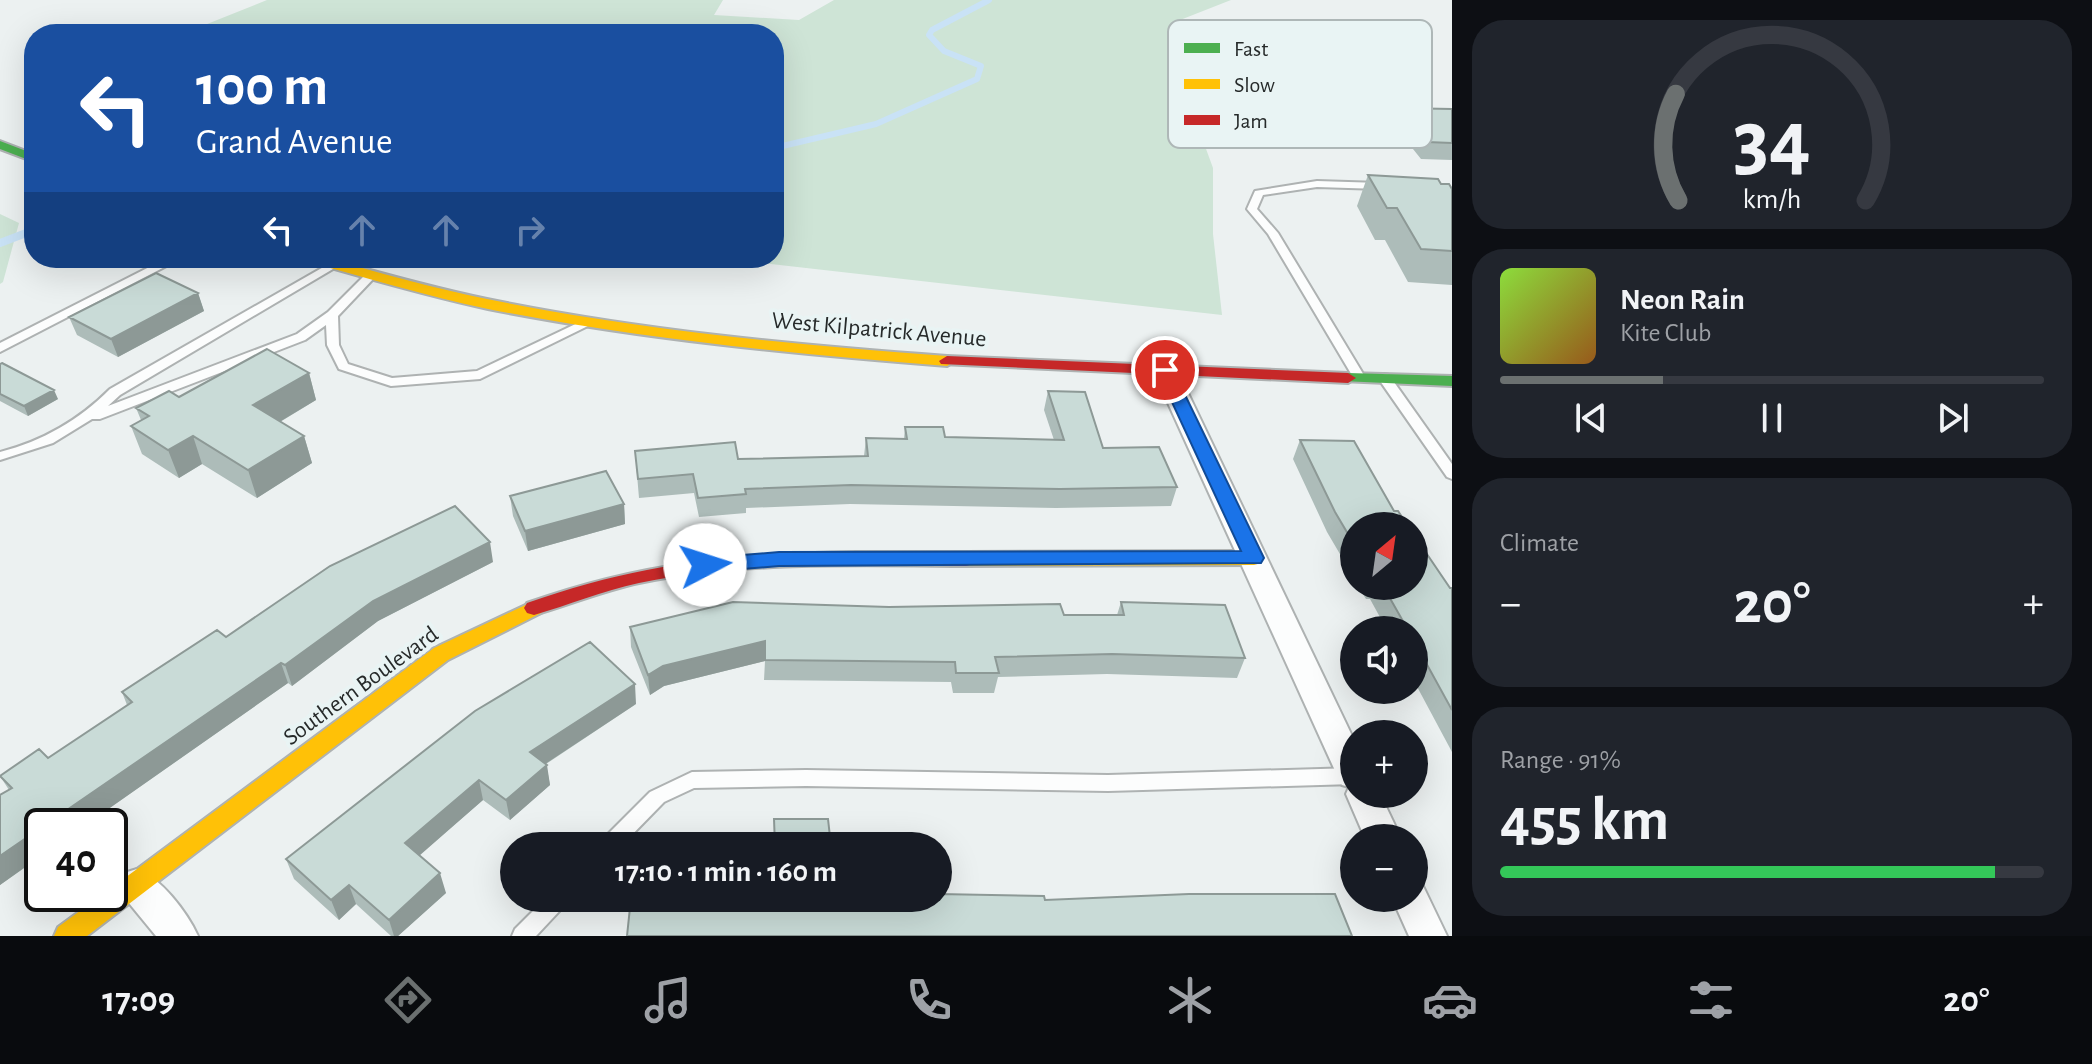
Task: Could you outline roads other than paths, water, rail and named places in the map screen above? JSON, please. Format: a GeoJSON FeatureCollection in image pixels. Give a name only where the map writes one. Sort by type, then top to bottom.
{"type":"FeatureCollection","features":[{"type":"Feature","properties":{"kind":"main road"},"geometry":{"type":"LineString","coordinates":[[0,145],[24,154]]}},
{"type":"Feature","properties":{"kind":"main road","name":"West Kilpatrick Avenue"},"geometry":{"type":"LineString","coordinates":[[347,268],[486,304],[590,322],[873,357],[1452,381]]}},
{"type":"Feature","properties":{"kind":"main road","name":"Southern Boulevard"},"geometry":{"type":"LineString","coordinates":[[67,936],[441,654],[502,621],[559,599],[631,579],[705,565],[779,559],[1254,558]]}},
{"type":"Feature","properties":{"kind":"street"},"geometry":{"type":"LineString","coordinates":[[1165,370],[1340,745]]}},
{"type":"Feature","properties":{"kind":"street"},"geometry":{"type":"LineString","coordinates":[[137,885],[179,936]]}},
{"type":"Feature","properties":{"kind":"street"},"geometry":{"type":"LineString","coordinates":[[1417,912],[1428,936]]}},
{"type":"Feature","properties":{"kind":"lane"},"geometry":{"type":"LineString","coordinates":[[1359,377],[1273,233],[1252,209],[1259,193],[1317,184],[1389,187]]}},
{"type":"Feature","properties":{"kind":"lane"},"geometry":{"type":"LineString","coordinates":[[0,348],[156,268]]}},
{"type":"Feature","properties":{"kind":"lane"},"geometry":{"type":"LineString","coordinates":[[91,417],[115,392],[327,268]]}},
{"type":"Feature","properties":{"kind":"lane"},"geometry":{"type":"LineString","coordinates":[[0,456],[33,449],[91,417],[301,337],[332,315],[371,275]]}},
{"type":"Feature","properties":{"kind":"lane"},"geometry":{"type":"LineString","coordinates":[[332,315],[333,345],[343,366],[391,382],[480,375],[590,322]]}},
{"type":"Feature","properties":{"kind":"lane"},"geometry":{"type":"LineString","coordinates":[[1384,378],[1452,474]]}},
{"type":"Feature","properties":{"kind":"lane"},"geometry":{"type":"LineString","coordinates":[[623,832],[657,797],[692,780],[806,778],[1108,783],[1340,775]]}},
{"type":"Feature","properties":{"kind":"lane"},"geometry":{"type":"LineString","coordinates":[[522,936],[545,912]]}},
{"type":"Feature","properties":{"kind":"waterway"},"geometry":{"type":"LineString","coordinates":[[784,146],[876,124],[977,79],[981,66],[944,51],[929,35],[932,30],[989,0]]}},
{"type":"Feature","properties":{"kind":"waterway"},"geometry":{"type":"LineString","coordinates":[[0,243],[24,234]]}}]}
